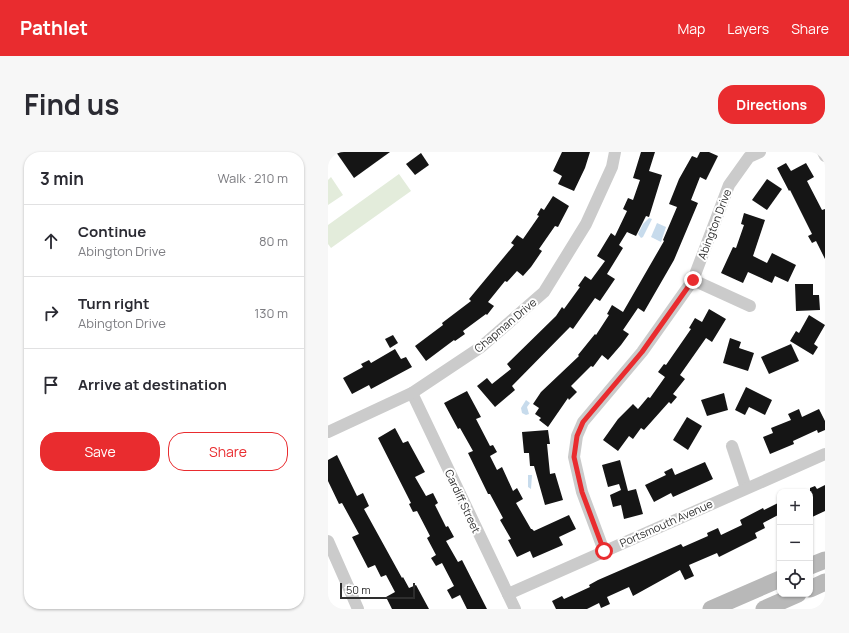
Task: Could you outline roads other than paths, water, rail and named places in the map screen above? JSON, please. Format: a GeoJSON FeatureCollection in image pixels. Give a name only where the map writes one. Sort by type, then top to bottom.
{"type":"FeatureCollection","features":[{"type":"Feature","properties":{"kind":"street","name":"Chapman Drive"},"geometry":{"type":"LineString","coordinates":[[328,432],[412,392],[481,348],[544,292],[586,224],[612,166],[615,152]]}},
{"type":"Feature","properties":{"kind":"street","name":"Abington Drive"},"geometry":{"type":"LineString","coordinates":[[604,551],[582,492],[574,457],[577,436],[583,422],[642,352],[693,280],[729,185],[749,157],[760,152]]}},
{"type":"Feature","properties":{"kind":"street"},"geometry":{"type":"LineString","coordinates":[[823,152],[825,156]]}},
{"type":"Feature","properties":{"kind":"street"},"geometry":{"type":"LineString","coordinates":[[693,280],[750,306]]}},
{"type":"Feature","properties":{"kind":"street","name":"Cardiff Street"},"geometry":{"type":"LineString","coordinates":[[412,392],[515,609]]}},
{"type":"Feature","properties":{"kind":"street"},"geometry":{"type":"LineString","coordinates":[[732,446],[746,488]]}},
{"type":"Feature","properties":{"kind":"street","name":"Portsmouth Avenue"},"geometry":{"type":"LineString","coordinates":[[508,594],[825,454]]}},
{"type":"Feature","properties":{"kind":"street"},"geometry":{"type":"LineString","coordinates":[[328,542],[358,609]]}},
{"type":"Feature","properties":{"kind":"street"},"geometry":{"type":"LineString","coordinates":[[813,565],[825,560]]}},
{"type":"Feature","properties":{"kind":"street"},"geometry":{"type":"LineString","coordinates":[[712,609],[777,580]]}},
{"type":"Feature","properties":{"kind":"street"},"geometry":{"type":"LineString","coordinates":[[813,588],[825,582]]}},
{"type":"Feature","properties":{"kind":"street"},"geometry":{"type":"LineString","coordinates":[[764,609],[791,597]]}},
{"type":"Feature","properties":{"kind":"water"},"geometry":{"type":"Polygon","coordinates":[[[649,218],[652,219],[643,237],[641,238],[638,234],[643,224],[649,218]]]}},
{"type":"Feature","properties":{"kind":"water"},"geometry":{"type":"Polygon","coordinates":[[[657,223],[666,227],[661,242],[651,237],[657,223]]]}},
{"type":"Feature","properties":{"kind":"water"},"geometry":{"type":"Polygon","coordinates":[[[526,400],[530,403],[527,407],[529,414],[526,415],[522,413],[521,408],[526,400]]]}},
{"type":"Feature","properties":{"kind":"water"},"geometry":{"type":"Polygon","coordinates":[[[528,475],[532,475],[531,489],[528,487],[528,475]]]}}]}
